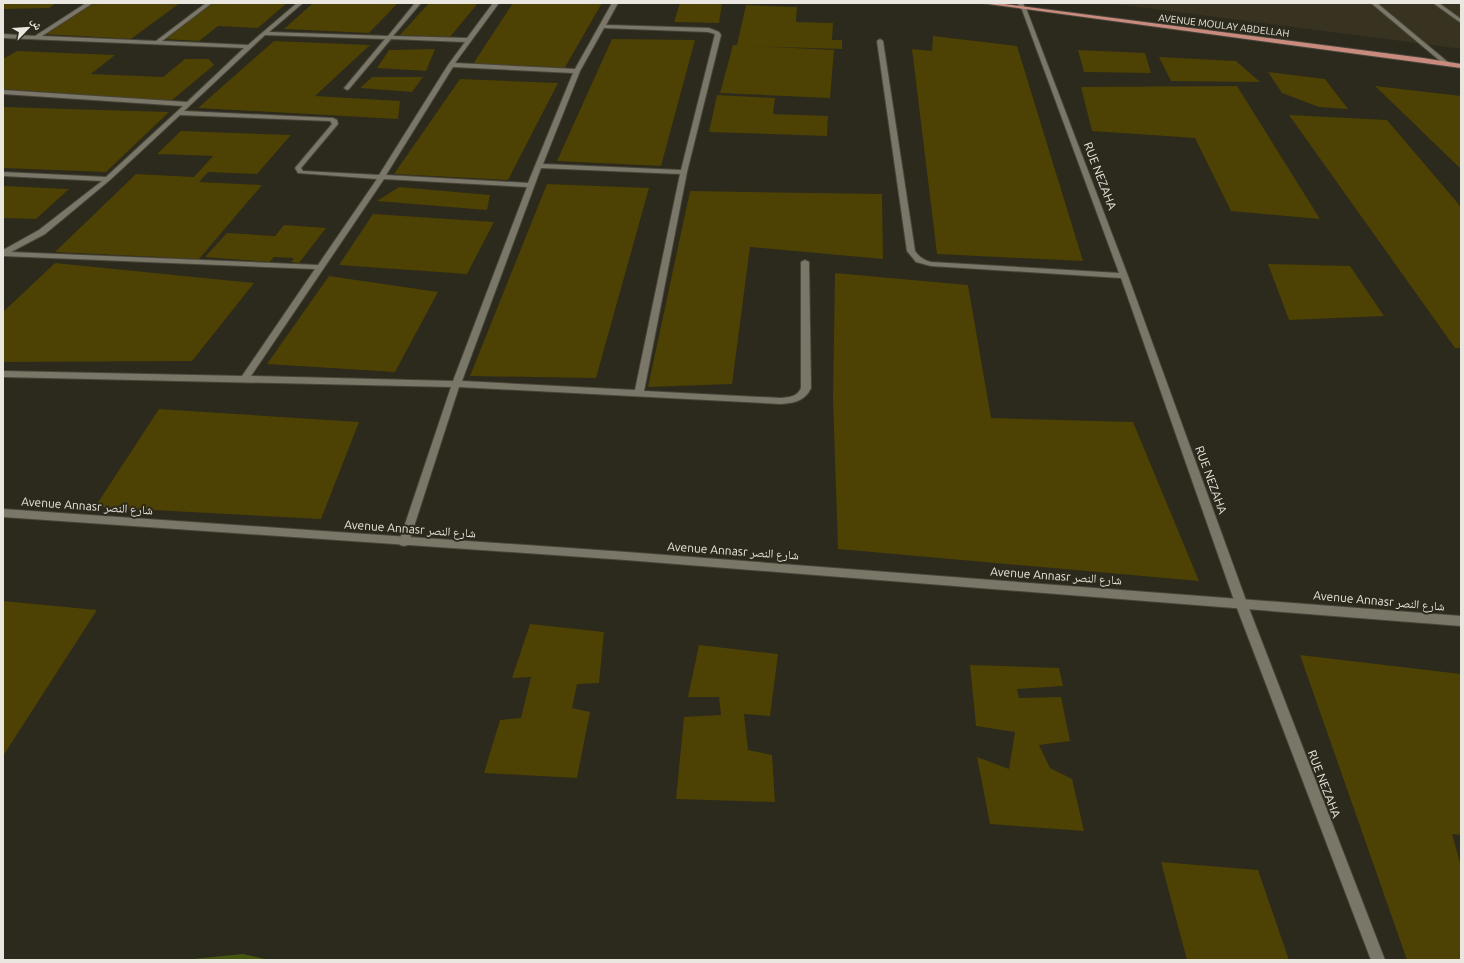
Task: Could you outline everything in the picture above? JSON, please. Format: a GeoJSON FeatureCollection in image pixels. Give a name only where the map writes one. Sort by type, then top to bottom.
{"type":"FeatureCollection","features":[{"type":"Feature","properties":{"kind":"main road","name":"AVENUE MOULAY ABDELLAH"},"geometry":{"type":"LineString","coordinates":[[984,3],[1022,6],[1461,66]]}},
{"type":"Feature","properties":{"kind":"street"},"geometry":{"type":"LineString","coordinates":[[37,37],[90,3]]}},
{"type":"Feature","properties":{"kind":"street"},"geometry":{"type":"LineString","coordinates":[[157,43],[209,3]]}},
{"type":"Feature","properties":{"kind":"street"},"geometry":{"type":"LineString","coordinates":[[3,253],[42,232],[108,179],[264,33],[300,3]]}},
{"type":"Feature","properties":{"kind":"street"},"geometry":{"type":"LineString","coordinates":[[347,88],[418,3]]}},
{"type":"Feature","properties":{"kind":"street"},"geometry":{"type":"LineString","coordinates":[[245,379],[381,178],[452,64],[496,3]]}},
{"type":"Feature","properties":{"kind":"street"},"geometry":{"type":"LineString","coordinates":[[404,542],[456,384],[538,166],[577,71],[615,3]]}},
{"type":"Feature","properties":{"kind":"street"},"geometry":{"type":"LineString","coordinates":[[1374,3],[1447,64]]}},
{"type":"Feature","properties":{"kind":"street"},"geometry":{"type":"LineString","coordinates":[[1436,3],[1461,21]]}},
{"type":"Feature","properties":{"kind":"street","name":"RUE NEZAHA"},"geometry":{"type":"LineString","coordinates":[[1022,6],[1124,276],[1241,603],[1378,960]]}},
{"type":"Feature","properties":{"kind":"street"},"geometry":{"type":"LineString","coordinates":[[602,26],[709,30],[717,33],[718,35],[684,172],[639,394]]}},
{"type":"Feature","properties":{"kind":"street"},"geometry":{"type":"LineString","coordinates":[[264,33],[469,40]]}},
{"type":"Feature","properties":{"kind":"street"},"geometry":{"type":"LineString","coordinates":[[3,36],[250,47]]}},
{"type":"Feature","properties":{"kind":"street"},"geometry":{"type":"LineString","coordinates":[[880,41],[910,251],[914,257],[921,262],[931,264],[1124,276]]}},
{"type":"Feature","properties":{"kind":"street"},"geometry":{"type":"LineString","coordinates":[[452,64],[577,71]]}},
{"type":"Feature","properties":{"kind":"street"},"geometry":{"type":"LineString","coordinates":[[3,92],[188,104]]}},
{"type":"Feature","properties":{"kind":"street"},"geometry":{"type":"LineString","coordinates":[[179,113],[331,118],[335,121],[335,124],[298,168],[300,172],[381,178],[531,185]]}},
{"type":"Feature","properties":{"kind":"street"},"geometry":{"type":"LineString","coordinates":[[538,166],[684,172]]}},
{"type":"Feature","properties":{"kind":"street"},"geometry":{"type":"LineString","coordinates":[[3,174],[108,179]]}},
{"type":"Feature","properties":{"kind":"street"},"geometry":{"type":"LineString","coordinates":[[3,253],[320,267]]}},
{"type":"Feature","properties":{"kind":"street"},"geometry":{"type":"LineString","coordinates":[[3,374],[456,384],[781,401],[796,399],[804,394],[806,388],[805,262]]}},
{"type":"Feature","properties":{"kind":"street","name":"Avenue Annasr شارع النصر"},"geometry":{"type":"LineString","coordinates":[[3,513],[404,542],[626,556],[1461,621]]}},
{"type":"Feature","properties":{"kind":"shaded area"},"geometry":{"type":"Polygon","coordinates":[[[1107,3],[1461,3],[1461,49],[1424,44],[1107,3]]]}},
{"type":"Feature","properties":{"kind":"green space"},"geometry":{"type":"Polygon","coordinates":[[[243,954],[270,960],[183,960],[243,954]]]}},
{"type":"Feature","properties":{"kind":"building"},"geometry":{"type":"Polygon","coordinates":[[[3,3],[56,3],[49,8],[3,9],[3,3]]]}},
{"type":"Feature","properties":{"kind":"building"},"geometry":{"type":"Polygon","coordinates":[[[93,3],[180,3],[131,39],[44,34],[93,3]]]}},
{"type":"Feature","properties":{"kind":"building"},"geometry":{"type":"Polygon","coordinates":[[[211,3],[287,3],[258,28],[218,26],[199,41],[164,39],[211,3]]]}},
{"type":"Feature","properties":{"kind":"building"},"geometry":{"type":"Polygon","coordinates":[[[313,3],[398,3],[369,33],[284,29],[313,3]]]}},
{"type":"Feature","properties":{"kind":"building"},"geometry":{"type":"Polygon","coordinates":[[[429,3],[478,3],[450,37],[400,35],[429,3]]]}},
{"type":"Feature","properties":{"kind":"building"},"geometry":{"type":"Polygon","coordinates":[[[513,3],[602,3],[564,69],[473,64],[513,3]]]}},
{"type":"Feature","properties":{"kind":"building"},"geometry":{"type":"Polygon","coordinates":[[[680,3],[722,3],[719,23],[674,22],[680,3]]]}},
{"type":"Feature","properties":{"kind":"building"},"geometry":{"type":"Polygon","coordinates":[[[746,5],[797,7],[796,22],[833,23],[832,40],[842,40],[842,49],[750,46],[834,50],[830,98],[720,93],[733,45],[737,45],[746,5]]]}},
{"type":"Feature","properties":{"kind":"building"},"geometry":{"type":"Polygon","coordinates":[[[933,36],[1017,46],[1083,261],[937,254],[912,49],[932,51],[933,36]]]}},
{"type":"Feature","properties":{"kind":"building"},"geometry":{"type":"Polygon","coordinates":[[[612,39],[695,40],[661,166],[557,161],[612,39]]]}},
{"type":"Feature","properties":{"kind":"building"},"geometry":{"type":"Polygon","coordinates":[[[274,41],[370,45],[315,96],[400,101],[398,119],[198,108],[274,41]]]}},
{"type":"Feature","properties":{"kind":"building"},"geometry":{"type":"Polygon","coordinates":[[[435,49],[426,71],[377,68],[389,50],[435,49]]]}},
{"type":"Feature","properties":{"kind":"building"},"geometry":{"type":"Polygon","coordinates":[[[1078,50],[1145,53],[1151,73],[1084,72],[1078,50]]]}},
{"type":"Feature","properties":{"kind":"building"},"geometry":{"type":"Polygon","coordinates":[[[17,51],[115,55],[91,74],[163,77],[185,59],[209,59],[214,65],[171,101],[3,89],[3,59],[17,51]]]}},
{"type":"Feature","properties":{"kind":"building"},"geometry":{"type":"Polygon","coordinates":[[[1159,57],[1236,61],[1260,82],[1171,81],[1159,57]]]}},
{"type":"Feature","properties":{"kind":"building"},"geometry":{"type":"Polygon","coordinates":[[[1268,72],[1325,79],[1348,109],[1319,107],[1282,93],[1268,72]]]}},
{"type":"Feature","properties":{"kind":"building"},"geometry":{"type":"Polygon","coordinates":[[[372,77],[423,77],[412,92],[360,88],[372,77]]]}},
{"type":"Feature","properties":{"kind":"building"},"geometry":{"type":"Polygon","coordinates":[[[460,79],[558,83],[508,180],[394,174],[460,79]]]}},
{"type":"Feature","properties":{"kind":"building"},"geometry":{"type":"Polygon","coordinates":[[[1237,86],[1320,219],[1231,211],[1195,138],[1092,131],[1081,87],[1237,86]]]}},
{"type":"Feature","properties":{"kind":"building"},"geometry":{"type":"Polygon","coordinates":[[[1375,86],[1461,96],[1461,169],[1375,86]]]}},
{"type":"Feature","properties":{"kind":"building"},"geometry":{"type":"Polygon","coordinates":[[[717,95],[775,98],[773,114],[828,116],[827,136],[709,132],[717,95]]]}},
{"type":"Feature","properties":{"kind":"building"},"geometry":{"type":"Polygon","coordinates":[[[3,107],[169,112],[106,172],[3,168],[3,107]]]}},
{"type":"Feature","properties":{"kind":"building"},"geometry":{"type":"Polygon","coordinates":[[[1289,115],[1387,120],[1461,207],[1461,348],[1455,348],[1289,115]]]}},
{"type":"Feature","properties":{"kind":"building"},"geometry":{"type":"Polygon","coordinates":[[[181,131],[291,135],[257,174],[208,172],[199,182],[262,185],[199,259],[55,252],[136,174],[194,177],[213,156],[157,154],[181,131]]]}},
{"type":"Feature","properties":{"kind":"building"},"geometry":{"type":"Polygon","coordinates":[[[547,184],[649,188],[596,378],[470,376],[547,184]]]}},
{"type":"Feature","properties":{"kind":"building"},"geometry":{"type":"Polygon","coordinates":[[[3,186],[69,189],[36,219],[3,218],[3,186]]]}},
{"type":"Feature","properties":{"kind":"building"},"geometry":{"type":"Polygon","coordinates":[[[399,187],[490,195],[487,210],[377,201],[399,187]]]}},
{"type":"Feature","properties":{"kind":"building"},"geometry":{"type":"Polygon","coordinates":[[[690,191],[882,194],[883,259],[750,247],[732,384],[648,387],[690,191]]]}},
{"type":"Feature","properties":{"kind":"building"},"geometry":{"type":"Polygon","coordinates":[[[373,214],[494,222],[467,274],[339,265],[373,214]]]}},
{"type":"Feature","properties":{"kind":"building"},"geometry":{"type":"Polygon","coordinates":[[[284,225],[326,228],[299,263],[291,262],[294,258],[274,257],[270,262],[205,257],[227,233],[275,236],[284,225]]]}},
{"type":"Feature","properties":{"kind":"building"},"geometry":{"type":"Polygon","coordinates":[[[55,263],[254,283],[192,361],[3,362],[3,312],[55,263]]]}},
{"type":"Feature","properties":{"kind":"building"},"geometry":{"type":"Polygon","coordinates":[[[1268,264],[1350,266],[1384,316],[1289,320],[1268,264]]]}},
{"type":"Feature","properties":{"kind":"building"},"geometry":{"type":"Polygon","coordinates":[[[835,273],[968,285],[991,418],[1133,422],[1199,581],[838,549],[833,400],[835,273]]]}},
{"type":"Feature","properties":{"kind":"building"},"geometry":{"type":"Polygon","coordinates":[[[329,276],[438,292],[395,372],[267,364],[329,276]]]}},
{"type":"Feature","properties":{"kind":"building"},"geometry":{"type":"Polygon","coordinates":[[[159,409],[359,422],[321,519],[95,507],[159,409]]]}},
{"type":"Feature","properties":{"kind":"building"},"geometry":{"type":"Polygon","coordinates":[[[3,601],[97,610],[3,756],[3,601]]]}},
{"type":"Feature","properties":{"kind":"building"},"geometry":{"type":"Polygon","coordinates":[[[530,624],[604,632],[599,683],[577,684],[572,708],[590,712],[577,778],[484,773],[500,720],[521,718],[531,677],[512,678],[530,624]]]}},
{"type":"Feature","properties":{"kind":"building"},"geometry":{"type":"Polygon","coordinates":[[[699,645],[778,654],[770,716],[744,714],[748,750],[772,755],[775,802],[676,799],[684,717],[721,715],[719,697],[688,697],[699,645]]]}},
{"type":"Feature","properties":{"kind":"building"},"geometry":{"type":"Polygon","coordinates":[[[1300,655],[1461,674],[1461,835],[1452,834],[1461,866],[1461,960],[1407,960],[1300,655]]]}},
{"type":"Feature","properties":{"kind":"building"},"geometry":{"type":"Polygon","coordinates":[[[970,665],[1059,668],[1063,686],[1017,689],[1019,698],[1061,697],[1070,741],[1039,745],[1050,768],[1072,779],[1084,831],[990,824],[977,757],[1009,769],[1015,732],[976,726],[970,665]]]}},
{"type":"Feature","properties":{"kind":"building"},"geometry":{"type":"Polygon","coordinates":[[[1161,862],[1258,870],[1289,960],[1187,960],[1161,862]]]}}]}
